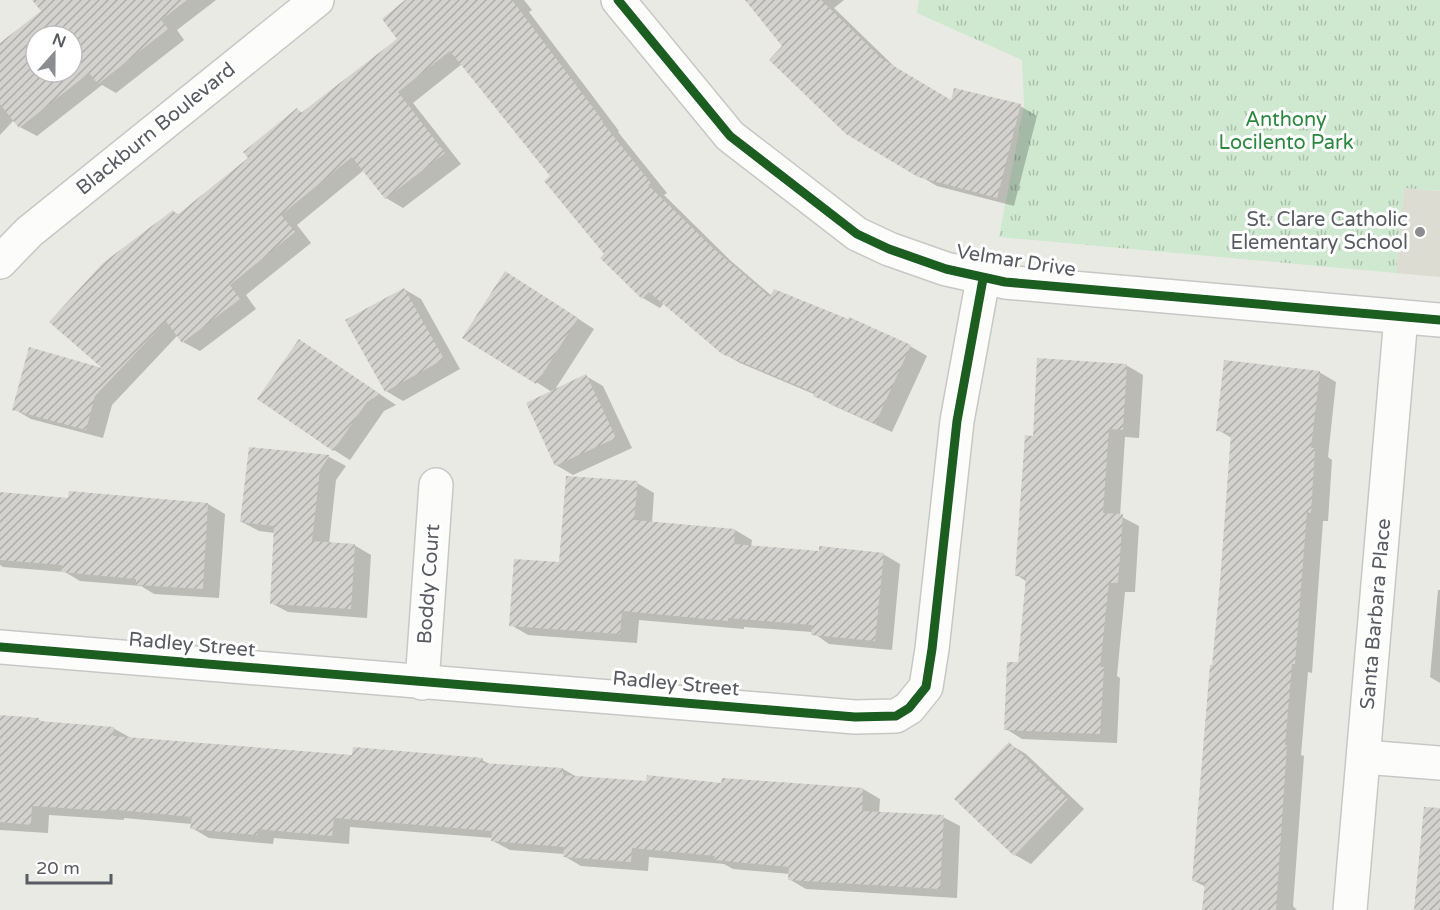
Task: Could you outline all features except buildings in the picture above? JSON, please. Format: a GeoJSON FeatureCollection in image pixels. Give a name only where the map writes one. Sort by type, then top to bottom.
{"type":"FeatureCollection","features":[{"type":"Feature","properties":{"kind":"street","name":"Blackburn Boulevard"},"geometry":{"type":"LineString","coordinates":[[0,262],[29,232],[317,0]]}},
{"type":"Feature","properties":{"kind":"street","name":"Velmar Drive"},"geometry":{"type":"LineString","coordinates":[[618,0],[730,136],[857,234],[889,249],[983,279],[1055,288],[1440,320]]}},
{"type":"Feature","properties":{"kind":"street","name":"Radley Street"},"geometry":{"type":"LineString","coordinates":[[0,647],[855,717],[896,716],[909,708],[926,687],[957,421],[983,279]]}},
{"type":"Feature","properties":{"kind":"street","name":"Santa Barbara Place"},"geometry":{"type":"LineString","coordinates":[[1350,910],[1401,317]]}},
{"type":"Feature","properties":{"kind":"street","name":"Boddy Court"},"geometry":{"type":"LineString","coordinates":[[422,682],[436,485]]}},
{"type":"Feature","properties":{"kind":"street"},"geometry":{"type":"LineString","coordinates":[[1364,757],[1440,763]]}},
{"type":"Feature","properties":{"kind":"shaded area","name":"St. Clare Catholic Elementary School"},"geometry":{"type":"Polygon","coordinates":[[[1404,188],[1440,191],[1440,277],[1396,273],[1404,188]]]}},
{"type":"Feature","properties":{"kind":"green space","name":"Anthony Locilento Park"},"geometry":{"type":"Polygon","coordinates":[[[919,0],[1440,0],[1440,191],[1404,188],[1396,273],[999,237],[1024,105],[1022,60],[917,13],[919,0]]]}},
{"type":"Feature","properties":{"kind":"cycle path"},"geometry":{"type":"LineString","coordinates":[[618,0],[730,136],[857,234],[889,249],[946,269],[1005,282],[1440,320]]}},
{"type":"Feature","properties":{"kind":"cycle path"},"geometry":{"type":"LineString","coordinates":[[0,647],[855,717],[896,716],[909,708],[926,687],[957,421],[983,279]]}},
{"type":"Feature","properties":{"kind":"place","name":"St. Clare Catholic Elementary School"},"geometry":{"type":"Point","coordinates":[1420,232]}}]}
